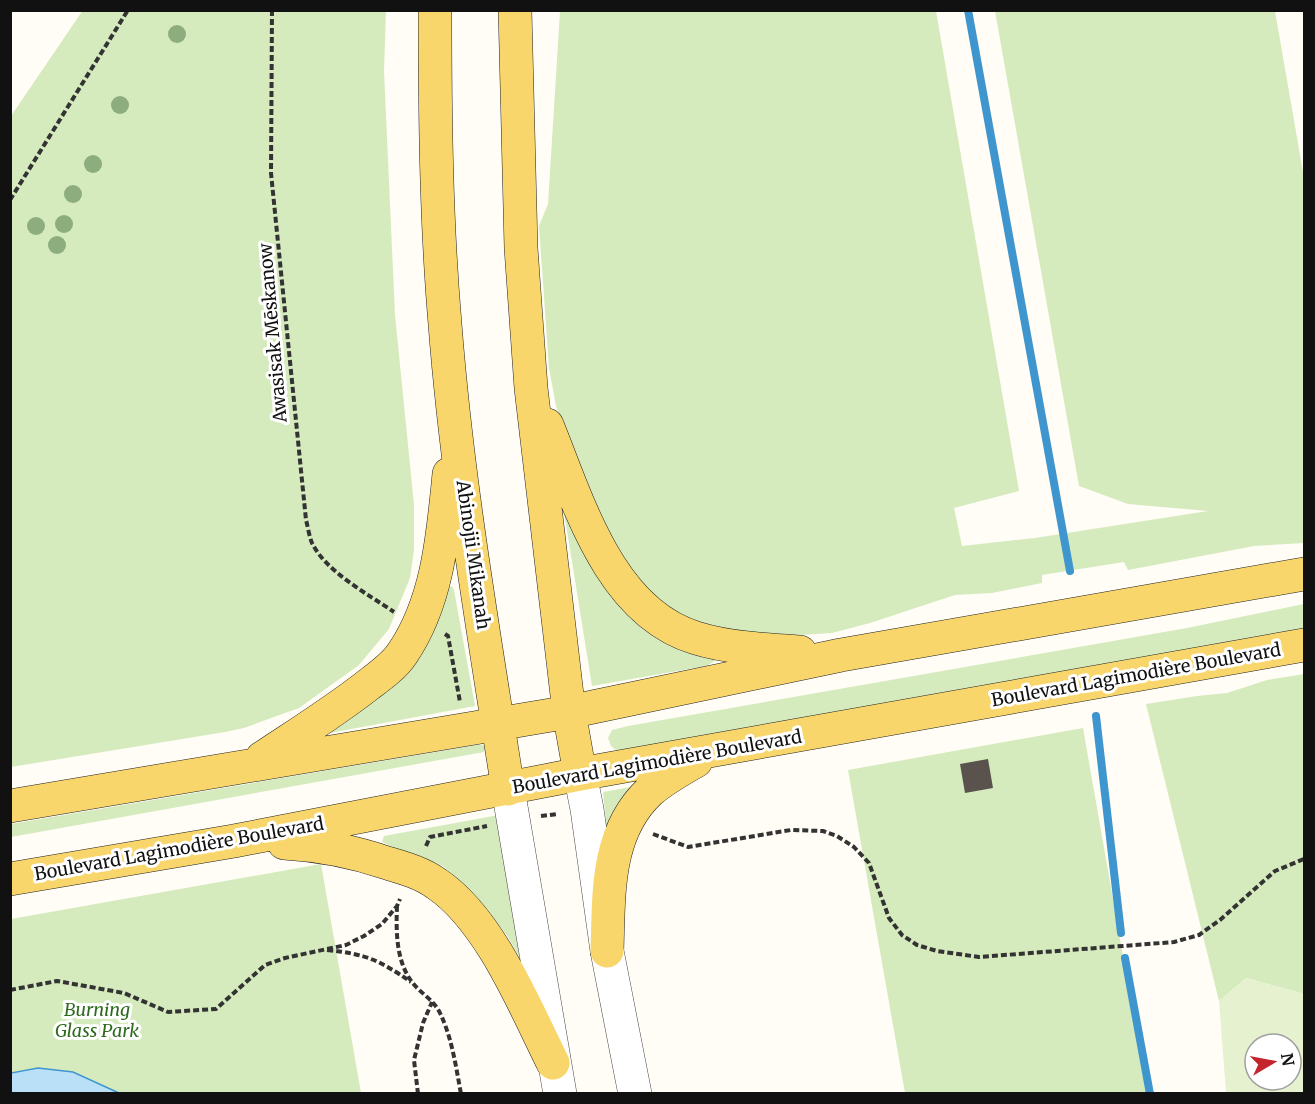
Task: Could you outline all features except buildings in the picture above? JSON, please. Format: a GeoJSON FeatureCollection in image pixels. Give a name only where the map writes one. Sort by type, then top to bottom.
{"type":"FeatureCollection","features":[{"type":"Feature","properties":{"kind":"main road","name":"Abinojii Mikanah"},"geometry":{"type":"LineString","coordinates":[[435,10],[435,143],[445,324],[454,419],[474,573],[508,789]]}},
{"type":"Feature","properties":{"kind":"main road"},"geometry":{"type":"LineString","coordinates":[[515,10],[521,249],[531,388],[569,712],[580,774]]}},
{"type":"Feature","properties":{"kind":"main road"},"geometry":{"type":"LineString","coordinates":[[531,388],[592,537],[622,585],[655,619],[695,638],[757,649],[841,655]]}},
{"type":"Feature","properties":{"kind":"main road"},"geometry":{"type":"LineString","coordinates":[[251,765],[345,703],[402,656],[432,589],[444,523],[454,419]]}},
{"type":"Feature","properties":{"kind":"main road"},"geometry":{"type":"LineString","coordinates":[[10,806],[569,712],[841,655],[1305,574]]}},
{"type":"Feature","properties":{"kind":"main road","name":"Boulevard Lagimodière Boulevard"},"geometry":{"type":"LineString","coordinates":[[10,879],[234,841],[580,774],[1305,645]]}},
{"type":"Feature","properties":{"kind":"main road"},"geometry":{"type":"LineString","coordinates":[[607,951],[609,878],[616,849],[627,821],[640,801],[663,780],[711,752]]}},
{"type":"Feature","properties":{"kind":"main road"},"geometry":{"type":"LineString","coordinates":[[234,841],[317,845],[353,852],[413,871],[438,884],[459,904],[480,930],[504,966],[557,1078]]}},
{"type":"Feature","properties":{"kind":"street"},"geometry":{"type":"LineString","coordinates":[[580,774],[607,951],[635,1094]]}},
{"type":"Feature","properties":{"kind":"street","name":"Abinojii Mikanah"},"geometry":{"type":"LineString","coordinates":[[508,789],[557,1078]]}},
{"type":"Feature","properties":{"kind":"path"},"geometry":{"type":"LineString","coordinates":[[10,200],[128,10]]}},
{"type":"Feature","properties":{"kind":"path","name":"Awasisak Mēskanow"},"geometry":{"type":"LineString","coordinates":[[272,10],[271,173],[306,520],[312,542],[333,569],[395,612]]}},
{"type":"Feature","properties":{"kind":"path"},"geometry":{"type":"LineString","coordinates":[[10,990],[57,981],[124,993],[168,1012],[216,1009],[265,965],[285,958],[346,945],[381,924],[397,906],[430,837],[514,820],[587,809]]}},
{"type":"Feature","properties":{"kind":"path"},"geometry":{"type":"LineString","coordinates":[[627,821],[655,836],[688,846],[791,830],[807,829],[837,836],[854,847],[869,863],[889,918],[902,935],[917,945],[937,951],[979,957],[1174,942],[1199,934],[1220,920],[1275,871],[1305,859]]}},
{"type":"Feature","properties":{"kind":"path"},"geometry":{"type":"LineString","coordinates":[[397,906],[396,929],[399,950],[403,967],[413,983]]}},
{"type":"Feature","properties":{"kind":"path"},"geometry":{"type":"LineString","coordinates":[[324,949],[376,959],[413,983],[440,1010],[461,1094]]}},
{"type":"Feature","properties":{"kind":"path"},"geometry":{"type":"LineString","coordinates":[[418,1094],[414,1060],[423,1023],[432,1002]]}},
{"type":"Feature","properties":{"kind":"green space"},"geometry":{"type":"Polygon","coordinates":[[[83,10],[386,11],[384,71],[395,315],[414,505],[414,550],[410,578],[389,629],[359,665],[299,708],[244,728],[225,732],[11,767],[11,116],[83,10]]]}},
{"type":"Feature","properties":{"kind":"green space"},"geometry":{"type":"Polygon","coordinates":[[[560,11],[936,11],[1019,491],[954,508],[962,546],[1035,538],[1208,511],[1128,504],[1079,486],[995,11],[1275,11],[1304,178],[1304,543],[1254,546],[1128,570],[1124,562],[1042,575],[1042,583],[992,593],[955,595],[832,633],[767,637],[685,620],[635,582],[587,494],[556,406],[549,368],[539,226],[548,204],[560,11]]]}},
{"type":"Feature","properties":{"kind":"green space"},"geometry":{"type":"Polygon","coordinates":[[[564,512],[715,661],[706,666],[592,686],[564,512]]]}},
{"type":"Feature","properties":{"kind":"green space"},"geometry":{"type":"Polygon","coordinates":[[[452,586],[475,706],[330,733],[326,731],[447,588],[452,586]]]}},
{"type":"Feature","properties":{"kind":"green space"},"geometry":{"type":"Polygon","coordinates":[[[1304,604],[1304,631],[643,748],[616,750],[611,746],[608,738],[612,730],[628,726],[1187,628],[1304,604]]]}},
{"type":"Feature","properties":{"kind":"green space"},"geometry":{"type":"Polygon","coordinates":[[[1304,674],[1304,994],[1246,978],[1219,1001],[1146,704],[1227,693],[1267,680],[1304,674]]]}},
{"type":"Feature","properties":{"kind":"green space"},"geometry":{"type":"Polygon","coordinates":[[[1083,728],[1147,1093],[905,1093],[848,770],[1083,728]]]}},
{"type":"Feature","properties":{"kind":"green space"},"geometry":{"type":"Polygon","coordinates":[[[486,745],[484,752],[11,837],[11,824],[486,745]]]}},
{"type":"Feature","properties":{"kind":"green space"},"geometry":{"type":"Polygon","coordinates":[[[647,784],[608,841],[603,792],[647,784]]]}},
{"type":"Feature","properties":{"kind":"green space"},"geometry":{"type":"Polygon","coordinates":[[[499,815],[526,955],[519,956],[508,937],[477,897],[443,866],[382,842],[384,836],[499,815]]]}},
{"type":"Feature","properties":{"kind":"green space","name":"Burning Glass Park"},"geometry":{"type":"Polygon","coordinates":[[[321,864],[361,1093],[11,1094],[11,919],[321,864]]]}},
{"type":"Feature","properties":{"kind":"green space"},"geometry":{"type":"Polygon","coordinates":[[[1246,978],[1304,994],[1304,1093],[1226,1093],[1219,1001],[1246,978]]]}},
{"type":"Feature","properties":{"kind":"water"},"geometry":{"type":"Polygon","coordinates":[[[38,1068],[73,1072],[119,1093],[11,1093],[11,1073],[38,1068]]]}},
{"type":"Feature","properties":{"kind":"waterway"},"geometry":{"type":"LineString","coordinates":[[968,10],[1070,571]]}},
{"type":"Feature","properties":{"kind":"waterway"},"geometry":{"type":"LineString","coordinates":[[1096,716],[1121,933]]}},
{"type":"Feature","properties":{"kind":"waterway"},"geometry":{"type":"LineString","coordinates":[[1125,958],[1150,1094]]}}]}
